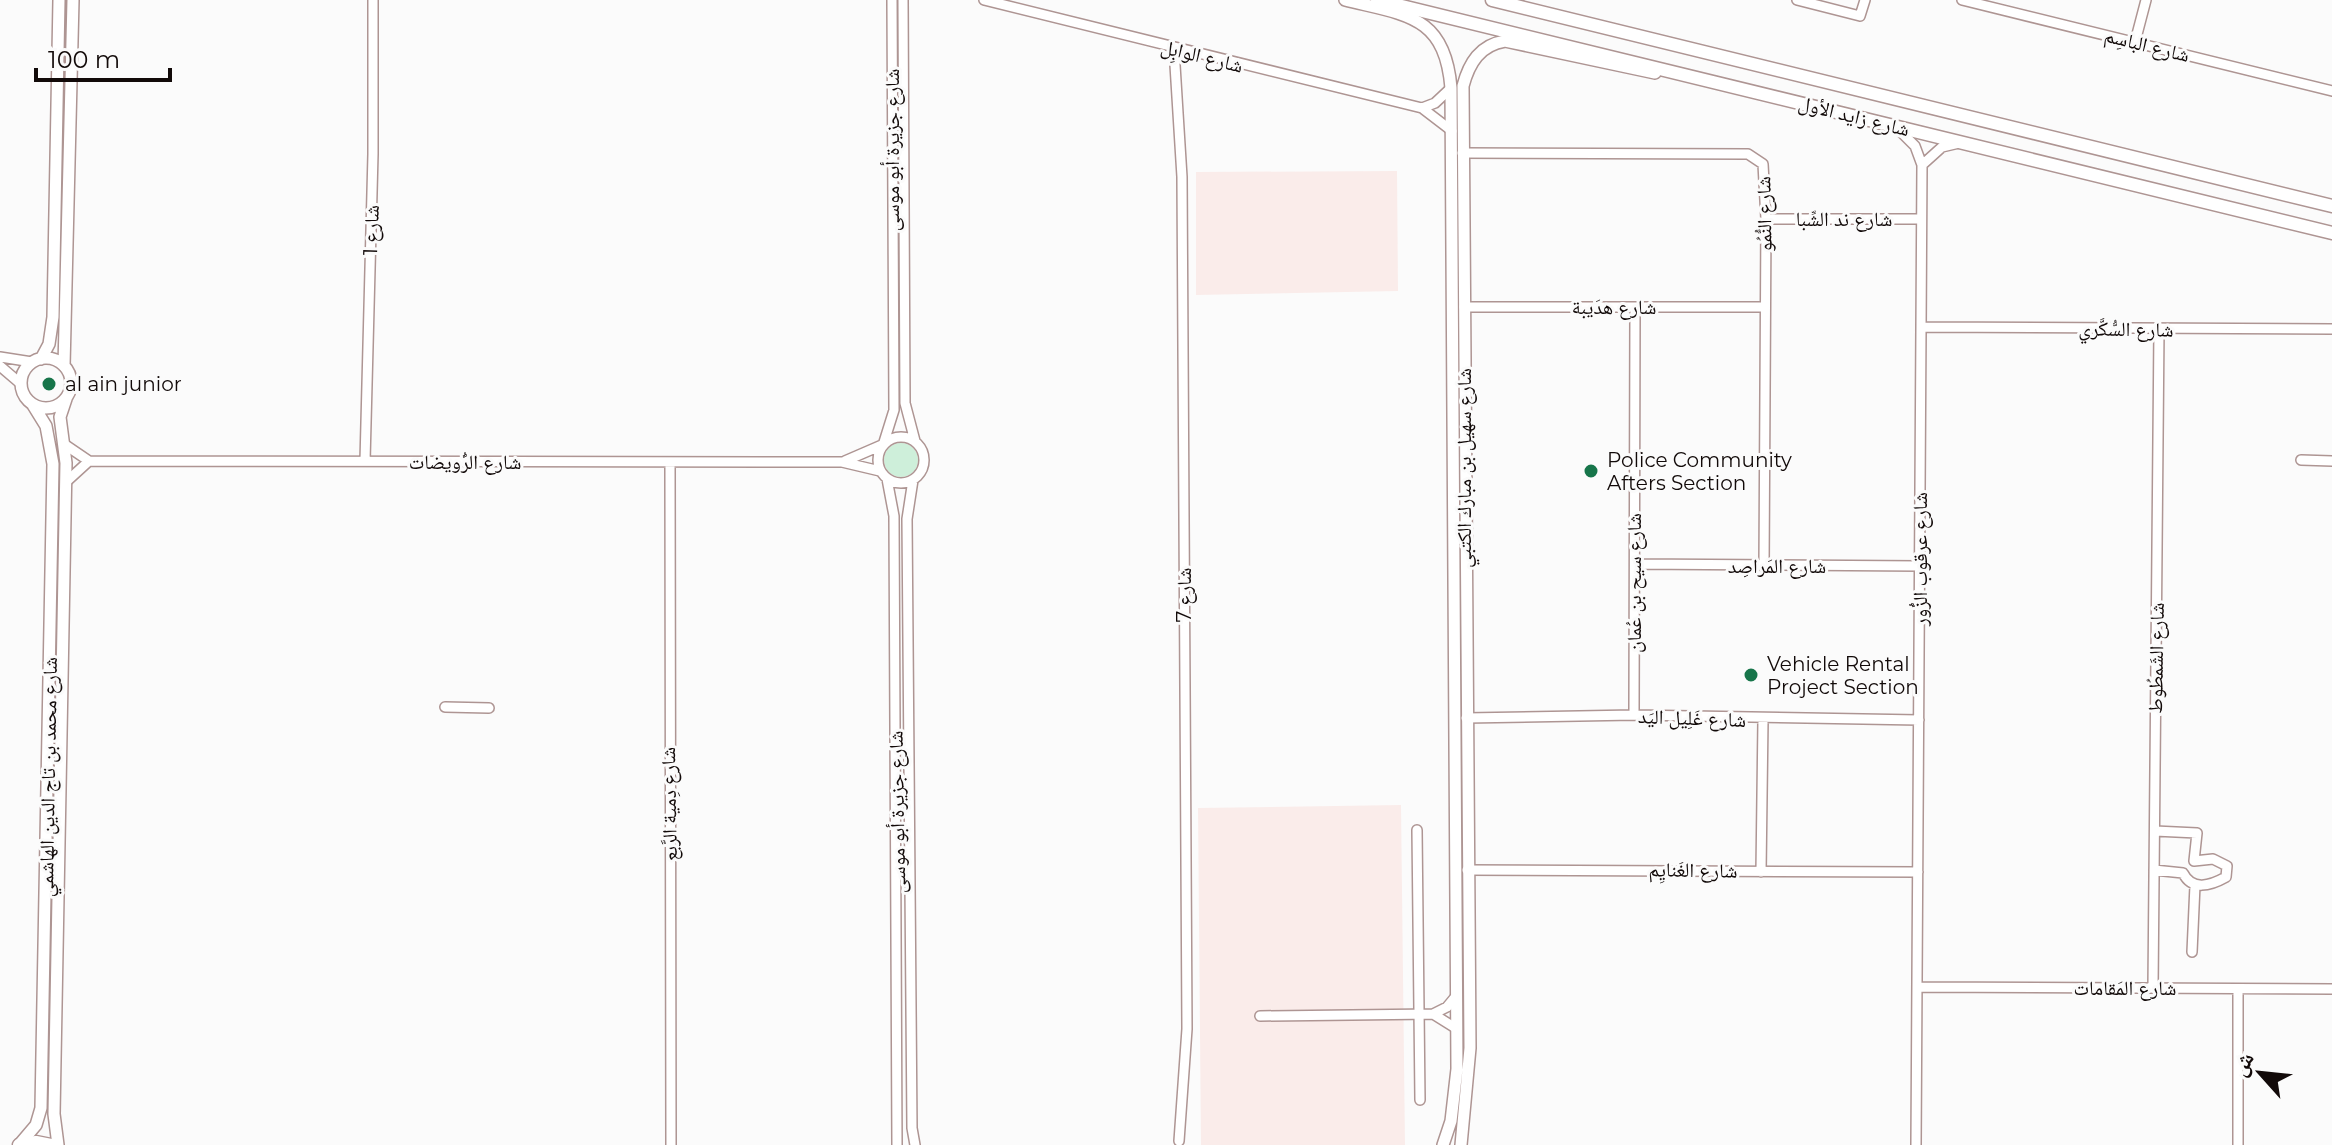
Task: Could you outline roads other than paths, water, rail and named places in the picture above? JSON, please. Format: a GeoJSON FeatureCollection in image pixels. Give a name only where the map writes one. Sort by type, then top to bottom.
{"type":"FeatureCollection","features":[{"type":"Feature","properties":{"kind":"main road","name":"شارع زايد الأول"},"geometry":{"type":"LineString","coordinates":[[1377,0],[2332,233]]}},
{"type":"Feature","properties":{"kind":"main road","name":"شارع زايد الأول"},"geometry":{"type":"LineString","coordinates":[[1492,0],[2332,206]]}},
{"type":"Feature","properties":{"kind":"main road"},"geometry":{"type":"LineString","coordinates":[[19,1145],[36,1142],[51,1145]]}},
{"type":"Feature","properties":{"kind":"street"},"geometry":{"type":"LineString","coordinates":[[59,0],[53,317],[49,344],[37,360],[23,371],[21,384],[24,396],[33,405],[54,407],[66,399],[71,385],[64,366],[73,0]]}},
{"type":"Feature","properties":{"kind":"street","name":"شارع 1"},"geometry":{"type":"LineString","coordinates":[[365,461],[373,154],[373,0]]}},
{"type":"Feature","properties":{"kind":"street","name":"شارع جزيرة أبو موسى"},"geometry":{"type":"LineString","coordinates":[[883,444],[892,424],[895,404],[892,0]]}},
{"type":"Feature","properties":{"kind":"street","name":"شارع جزيرة أبو موسى"},"geometry":{"type":"LineString","coordinates":[[903,0],[905,403],[915,441]]}},
{"type":"Feature","properties":{"kind":"street"},"geometry":{"type":"LineString","coordinates":[[903,16],[913,0]]}},
{"type":"Feature","properties":{"kind":"street","name":"شارع الوابِل"},"geometry":{"type":"LineString","coordinates":[[984,0],[1422,108],[1452,131]]}},
{"type":"Feature","properties":{"kind":"street","name":"شارع سهيل بن مبارك الكتبي"},"geometry":{"type":"LineString","coordinates":[[1345,0],[1424,24],[1436,34],[1447,54],[1451,88],[1457,1029],[1454,1095],[1443,1145]]}},
{"type":"Feature","properties":{"kind":"street"},"geometry":{"type":"LineString","coordinates":[[1797,0],[1860,16],[1865,0]]}},
{"type":"Feature","properties":{"kind":"street","name":"شارع الباسِم"},"geometry":{"type":"LineString","coordinates":[[1962,0],[2332,91]]}},
{"type":"Feature","properties":{"kind":"street"},"geometry":{"type":"LineString","coordinates":[[2135,42],[2146,0]]}},
{"type":"Feature","properties":{"kind":"street","name":"شارع سهيل بن مبارك الكتبي"},"geometry":{"type":"LineString","coordinates":[[1461,1145],[1470,1048],[1461,96],[1465,75],[1476,56],[1495,43],[1518,43],[1709,84],[1728,84]]}},
{"type":"Feature","properties":{"kind":"street","name":"شارع 7"},"geometry":{"type":"LineString","coordinates":[[1174,49],[1182,177],[1187,1014],[1179,1141]]}},
{"type":"Feature","properties":{"kind":"street"},"geometry":{"type":"LineString","coordinates":[[1422,108],[1441,99],[1451,88]]}},
{"type":"Feature","properties":{"kind":"street"},"geometry":{"type":"LineString","coordinates":[[1894,126],[1910,138],[1922,165],[1934,152],[1959,143]]}},
{"type":"Feature","properties":{"kind":"street","name":"شارع النُّمُو"},"geometry":{"type":"LineString","coordinates":[[1462,153],[1748,154],[1759,159],[1765,169],[1766,219],[1764,567]]}},
{"type":"Feature","properties":{"kind":"street","name":"شارع عرقوب الزُّور"},"geometry":{"type":"LineString","coordinates":[[1916,1145],[1922,165]]}},
{"type":"Feature","properties":{"kind":"street","name":"شارع ند الشِّبا"},"geometry":{"type":"LineString","coordinates":[[1766,219],[1921,219]]}},
{"type":"Feature","properties":{"kind":"street","name":"شارع هدَيبة"},"geometry":{"type":"LineString","coordinates":[[1464,307],[1764,307]]}},
{"type":"Feature","properties":{"kind":"street","name":"شارع سيح بن عُمان"},"geometry":{"type":"LineString","coordinates":[[1634,715],[1635,307]]}},
{"type":"Feature","properties":{"kind":"street","name":"شارع السُّكَّري"},"geometry":{"type":"LineString","coordinates":[[1921,327],[2332,329]]}},
{"type":"Feature","properties":{"kind":"street","name":"شارع الشَمطُوط"},"geometry":{"type":"LineString","coordinates":[[2153,988],[2159,329]]}},
{"type":"Feature","properties":{"kind":"street"},"geometry":{"type":"LineString","coordinates":[[0,357],[52,359],[64,366]]}},
{"type":"Feature","properties":{"kind":"street"},"geometry":{"type":"LineString","coordinates":[[0,366],[21,384]]}},
{"type":"Feature","properties":{"kind":"street","name":"شارع محمد بن تاج الدين الهاشمي"},"geometry":{"type":"LineString","coordinates":[[58,1145],[54,1114],[66,482],[60,417],[66,399]]}},
{"type":"Feature","properties":{"kind":"street","name":"شارع محمد بن تاج الدين الهاشمي"},"geometry":{"type":"LineString","coordinates":[[19,1145],[32,1133],[41,1108],[49,742],[53,464],[46,426],[33,405]]}},
{"type":"Feature","properties":{"kind":"street"},"geometry":{"type":"LineString","coordinates":[[897,436],[915,441],[924,461],[913,480],[905,483],[887,479],[880,471],[877,458],[883,444],[897,436]]}},
{"type":"Feature","properties":{"kind":"street"},"geometry":{"type":"LineString","coordinates":[[64,444],[89,461],[66,482]]}},
{"type":"Feature","properties":{"kind":"street","name":"شارع الرُّويضات"},"geometry":{"type":"LineString","coordinates":[[842,462],[883,444]]}},
{"type":"Feature","properties":{"kind":"street"},"geometry":{"type":"LineString","coordinates":[[2301,460],[2332,461]]}},
{"type":"Feature","properties":{"kind":"street","name":"شارع الرُّويضات"},"geometry":{"type":"LineString","coordinates":[[89,461],[842,462],[880,471]]}},
{"type":"Feature","properties":{"kind":"street","name":"شارع دِمية الرَّبع"},"geometry":{"type":"LineString","coordinates":[[670,462],[671,1145]]}},
{"type":"Feature","properties":{"kind":"street","name":"شارع جزيرة أبو موسى"},"geometry":{"type":"LineString","coordinates":[[887,479],[894,516],[897,1145]]}},
{"type":"Feature","properties":{"kind":"street","name":"شارع جزيرة أبو موسى"},"geometry":{"type":"LineString","coordinates":[[913,480],[907,509],[907,609],[912,1128],[915,1145]]}},
{"type":"Feature","properties":{"kind":"street","name":"شارع المَراصِد"},"geometry":{"type":"LineString","coordinates":[[1635,564],[1920,566]]}},
{"type":"Feature","properties":{"kind":"street"},"geometry":{"type":"LineString","coordinates":[[445,707],[489,708]]}},
{"type":"Feature","properties":{"kind":"street","name":"شارع غَلِيل اليَد"},"geometry":{"type":"LineString","coordinates":[[1466,718],[1634,715],[1763,720],[1919,720]]}},
{"type":"Feature","properties":{"kind":"street"},"geometry":{"type":"LineString","coordinates":[[1761,872],[1763,720]]}},
{"type":"Feature","properties":{"kind":"street"},"geometry":{"type":"LineString","coordinates":[[1417,830],[1420,1100]]}},
{"type":"Feature","properties":{"kind":"street"},"geometry":{"type":"LineString","coordinates":[[2155,831],[2197,833],[2194,861],[2183,873]]}},
{"type":"Feature","properties":{"kind":"street"},"geometry":{"type":"LineString","coordinates":[[2183,873],[2187,882],[2195,885],[2213,885],[2226,877],[2227,866],[2213,859],[2194,861]]}},
{"type":"Feature","properties":{"kind":"street","name":"شارع الغَنايِم"},"geometry":{"type":"LineString","coordinates":[[1467,870],[1918,872]]}},
{"type":"Feature","properties":{"kind":"street"},"geometry":{"type":"LineString","coordinates":[[2154,870],[2183,873]]}},
{"type":"Feature","properties":{"kind":"street"},"geometry":{"type":"LineString","coordinates":[[2192,952],[2195,885]]}},
{"type":"Feature","properties":{"kind":"street","name":"شارع المَقامات"},"geometry":{"type":"LineString","coordinates":[[1917,987],[2332,989]]}},
{"type":"Feature","properties":{"kind":"street"},"geometry":{"type":"LineString","coordinates":[[2238,989],[2238,1145]]}},
{"type":"Feature","properties":{"kind":"street"},"geometry":{"type":"LineString","coordinates":[[1260,1016],[1433,1014],[1447,1007],[1457,995]]}},
{"type":"Feature","properties":{"kind":"street"},"geometry":{"type":"LineString","coordinates":[[1433,1014],[1457,1029]]}},
{"type":"Feature","properties":{"kind":"place","name":"al ain junior"},"geometry":{"type":"Point","coordinates":[49,384]}},
{"type":"Feature","properties":{"kind":"place","name":"Police Community Afters Section"},"geometry":{"type":"Point","coordinates":[1591,471]}},
{"type":"Feature","properties":{"kind":"place","name":"Vehicle Rental Project Section"},"geometry":{"type":"Point","coordinates":[1751,675]}}]}
